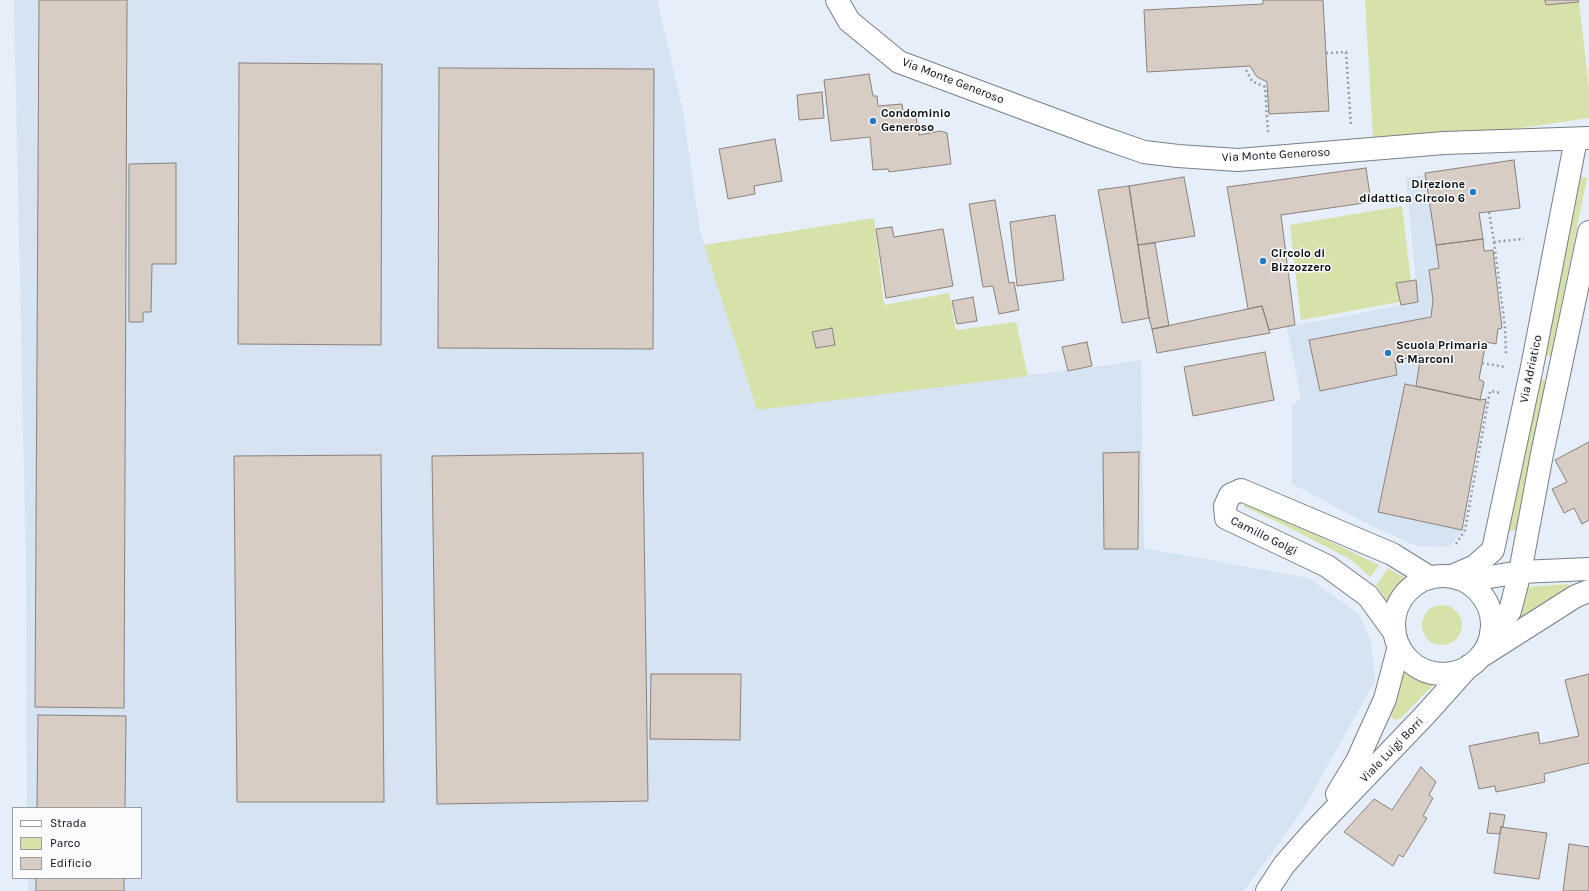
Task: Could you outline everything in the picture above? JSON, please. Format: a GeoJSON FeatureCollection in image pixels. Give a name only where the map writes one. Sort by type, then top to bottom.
{"type":"FeatureCollection","features":[{"type":"Feature","properties":{"kind":"street","name":"Via Monte Generoso"},"geometry":{"type":"LineString","coordinates":[[837,0],[849,21],[899,62],[1144,152],[1175,156],[1238,160],[1444,144],[1583,138]]}},
{"type":"Feature","properties":{"kind":"street","name":"Via Adriatico"},"geometry":{"type":"LineString","coordinates":[[1458,578],[1475,566],[1493,550],[1583,138]]}},
{"type":"Feature","properties":{"kind":"street"},"geometry":{"type":"LineString","coordinates":[[1491,634],[1510,611],[1520,572],[1542,454],[1589,232]]}},
{"type":"Feature","properties":{"kind":"street","name":"Camillo Golgi"},"geometry":{"type":"LineString","coordinates":[[1397,639],[1368,596],[1327,566],[1226,518],[1225,506],[1230,495],[1242,490],[1392,554],[1428,577]]}},
{"type":"Feature","properties":{"kind":"street"},"geometry":{"type":"LineString","coordinates":[[1458,578],[1481,594],[1491,613],[1491,634],[1486,648],[1474,663],[1454,672],[1438,674],[1422,669],[1409,659],[1397,639],[1395,615],[1400,600],[1412,587],[1428,577],[1458,578],[1520,572],[1589,570]]}},
{"type":"Feature","properties":{"kind":"street","name":"Viale Luigi Borri"},"geometry":{"type":"LineString","coordinates":[[1267,891],[1284,866],[1313,832],[1474,663],[1576,596],[1589,591]]}},
{"type":"Feature","properties":{"kind":"street","name":"Viale Luigi Borri"},"geometry":{"type":"LineString","coordinates":[[1313,832],[1357,760],[1385,699],[1397,639]]}},
{"type":"Feature","properties":{"kind":"path"},"geometry":{"type":"LineString","coordinates":[[1326,53],[1346,52],[1348,107],[1352,133]]}},
{"type":"Feature","properties":{"kind":"path"},"geometry":{"type":"LineString","coordinates":[[1246,70],[1252,81],[1265,87],[1268,133]]}},
{"type":"Feature","properties":{"kind":"path"},"geometry":{"type":"LineString","coordinates":[[1489,212],[1505,327],[1507,368]]}},
{"type":"Feature","properties":{"kind":"path"},"geometry":{"type":"LineString","coordinates":[[1494,242],[1524,239]]}},
{"type":"Feature","properties":{"kind":"path"},"geometry":{"type":"LineString","coordinates":[[1482,363],[1500,366]]}},
{"type":"Feature","properties":{"kind":"path"},"geometry":{"type":"LineString","coordinates":[[1452,546],[1457,544],[1465,530],[1490,391],[1502,393]]}},
{"type":"Feature","properties":{"kind":"shaded area"},"geometry":{"type":"Polygon","coordinates":[[[14,0],[657,0],[683,111],[700,232],[757,409],[1141,360],[1144,548],[1308,578],[1358,613],[1371,641],[1375,681],[1304,808],[1244,891],[28,891],[28,879],[142,879],[142,807],[27,807],[26,564],[14,0]]]}},
{"type":"Feature","properties":{"kind":"shaded area","name":"Scuola Primaria G Marconi"},"geometry":{"type":"Polygon","coordinates":[[[1514,160],[1489,212],[1479,213],[1484,251],[1493,250],[1502,328],[1498,329],[1486,342],[1479,379],[1485,383],[1480,399],[1486,401],[1462,530],[1452,545],[1444,547],[1417,546],[1372,526],[1292,484],[1292,406],[1301,398],[1287,327],[1418,302],[1406,178],[1426,175],[1425,173],[1514,160]]]}},
{"type":"Feature","properties":{"kind":"green space"},"geometry":{"type":"Polygon","coordinates":[[[1365,0],[1545,0],[1546,5],[1579,2],[1589,88],[1589,118],[1501,131],[1373,138],[1365,0]]]}},
{"type":"Feature","properties":{"kind":"green space"},"geometry":{"type":"Polygon","coordinates":[[[1578,176],[1587,178],[1551,356],[1542,354],[1578,176]]]}},
{"type":"Feature","properties":{"kind":"green space"},"geometry":{"type":"Polygon","coordinates":[[[1402,206],[1411,281],[1396,283],[1400,302],[1301,320],[1290,225],[1402,206]]]}},
{"type":"Feature","properties":{"kind":"green space"},"geometry":{"type":"Polygon","coordinates":[[[874,218],[884,305],[949,293],[956,330],[1016,322],[1028,376],[757,410],[704,245],[874,218]]]}},
{"type":"Feature","properties":{"kind":"green space"},"geometry":{"type":"Polygon","coordinates":[[[1538,379],[1547,381],[1518,530],[1508,531],[1538,379]]]}},
{"type":"Feature","properties":{"kind":"green space"},"geometry":{"type":"Polygon","coordinates":[[[1247,503],[1379,565],[1370,577],[1350,559],[1243,506],[1247,503]]]}},
{"type":"Feature","properties":{"kind":"green space"},"geometry":{"type":"Polygon","coordinates":[[[1388,568],[1407,579],[1407,583],[1391,603],[1387,602],[1376,585],[1388,568]]]}},
{"type":"Feature","properties":{"kind":"green space"},"geometry":{"type":"Polygon","coordinates":[[[1568,584],[1570,586],[1569,589],[1543,603],[1520,622],[1515,622],[1525,587],[1568,584]]]}},
{"type":"Feature","properties":{"kind":"green space"},"geometry":{"type":"Polygon","coordinates":[[[1442,605],[1450,607],[1456,611],[1460,617],[1462,625],[1460,633],[1456,639],[1450,643],[1442,645],[1434,643],[1428,639],[1424,633],[1422,625],[1424,617],[1428,611],[1434,607],[1442,605]]]}},
{"type":"Feature","properties":{"kind":"green space"},"geometry":{"type":"Polygon","coordinates":[[[1404,667],[1417,675],[1436,682],[1401,718],[1397,720],[1393,719],[1390,715],[1404,667]]]}},
{"type":"Feature","properties":{"kind":"building"},"geometry":{"type":"Polygon","coordinates":[[[39,0],[127,0],[124,708],[35,707],[39,0]]]}},
{"type":"Feature","properties":{"kind":"building"},"geometry":{"type":"Polygon","coordinates":[[[1263,0],[1323,0],[1329,111],[1269,114],[1267,82],[1257,77],[1250,66],[1147,72],[1144,10],[1263,4],[1263,0]]]}},
{"type":"Feature","properties":{"kind":"building"},"geometry":{"type":"Polygon","coordinates":[[[1545,0],[1578,0],[1579,2],[1546,5],[1545,0]]]}},
{"type":"Feature","properties":{"kind":"building"},"geometry":{"type":"Polygon","coordinates":[[[239,63],[382,64],[381,345],[238,344],[239,63]]]}},
{"type":"Feature","properties":{"kind":"building"},"geometry":{"type":"Polygon","coordinates":[[[439,68],[654,69],[653,349],[438,348],[439,68]]]}},
{"type":"Feature","properties":{"kind":"building","name":"Condominio Generoso"},"geometry":{"type":"Polygon","coordinates":[[[869,74],[873,96],[877,96],[878,106],[902,104],[903,111],[915,110],[919,135],[940,131],[947,133],[951,164],[889,172],[888,169],[873,170],[870,137],[831,141],[824,80],[869,74]]]}},
{"type":"Feature","properties":{"kind":"building"},"geometry":{"type":"Polygon","coordinates":[[[822,92],[824,118],[799,120],[797,95],[822,92]]]}},
{"type":"Feature","properties":{"kind":"building"},"geometry":{"type":"Polygon","coordinates":[[[775,139],[782,181],[754,186],[755,194],[728,199],[719,149],[775,139]]]}},
{"type":"Feature","properties":{"kind":"building","name":"Direzione didattica Circolo 6"},"geometry":{"type":"Polygon","coordinates":[[[1514,160],[1520,208],[1479,213],[1483,239],[1436,245],[1425,173],[1514,160]]]}},
{"type":"Feature","properties":{"kind":"building"},"geometry":{"type":"Polygon","coordinates":[[[176,163],[176,264],[152,264],[151,312],[143,312],[143,322],[129,322],[129,164],[176,163]]]}},
{"type":"Feature","properties":{"kind":"building","name":"Circolo di Bizzozzero"},"geometry":{"type":"Polygon","coordinates":[[[1366,168],[1371,202],[1281,215],[1295,325],[1269,330],[1262,306],[1248,309],[1227,187],[1366,168]]]}},
{"type":"Feature","properties":{"kind":"building"},"geometry":{"type":"Polygon","coordinates":[[[1184,177],[1195,236],[1138,245],[1129,186],[1184,177]]]}},
{"type":"Feature","properties":{"kind":"building"},"geometry":{"type":"Polygon","coordinates":[[[1129,186],[1149,318],[1122,323],[1098,190],[1129,186]]]}},
{"type":"Feature","properties":{"kind":"building"},"geometry":{"type":"Polygon","coordinates":[[[995,200],[1009,283],[1014,282],[1019,310],[999,314],[993,286],[983,287],[969,204],[995,200]]]}},
{"type":"Feature","properties":{"kind":"building"},"geometry":{"type":"Polygon","coordinates":[[[1055,215],[1064,280],[1017,286],[1010,222],[1055,215]]]}},
{"type":"Feature","properties":{"kind":"building"},"geometry":{"type":"Polygon","coordinates":[[[892,227],[894,237],[943,229],[953,286],[886,298],[876,229],[892,227]]]}},
{"type":"Feature","properties":{"kind":"building"},"geometry":{"type":"Polygon","coordinates":[[[1483,239],[1484,251],[1493,250],[1502,328],[1498,329],[1496,344],[1486,342],[1479,379],[1484,382],[1480,400],[1416,386],[1421,355],[1395,361],[1397,375],[1320,391],[1309,340],[1431,317],[1433,300],[1429,270],[1439,268],[1436,245],[1483,239]]]}},
{"type":"Feature","properties":{"kind":"building"},"geometry":{"type":"Polygon","coordinates":[[[1155,243],[1169,326],[1152,329],[1138,245],[1155,243]]]}},
{"type":"Feature","properties":{"kind":"building"},"geometry":{"type":"Polygon","coordinates":[[[1416,280],[1418,302],[1401,305],[1396,283],[1416,280]]]}},
{"type":"Feature","properties":{"kind":"building"},"geometry":{"type":"Polygon","coordinates":[[[973,297],[977,321],[957,324],[952,301],[973,297]]]}},
{"type":"Feature","properties":{"kind":"building"},"geometry":{"type":"Polygon","coordinates":[[[1262,306],[1270,333],[1157,353],[1152,329],[1262,306]]]}},
{"type":"Feature","properties":{"kind":"building"},"geometry":{"type":"Polygon","coordinates":[[[832,328],[835,345],[816,348],[812,332],[832,328]]]}},
{"type":"Feature","properties":{"kind":"building"},"geometry":{"type":"Polygon","coordinates":[[[1087,342],[1092,366],[1068,371],[1062,347],[1087,342]]]}},
{"type":"Feature","properties":{"kind":"building"},"geometry":{"type":"Polygon","coordinates":[[[1265,352],[1274,400],[1193,416],[1184,367],[1265,352]]]}},
{"type":"Feature","properties":{"kind":"building"},"geometry":{"type":"Polygon","coordinates":[[[1405,384],[1480,400],[1486,399],[1462,530],[1378,512],[1405,384]]]}},
{"type":"Feature","properties":{"kind":"building"},"geometry":{"type":"Polygon","coordinates":[[[1589,442],[1589,520],[1582,524],[1574,508],[1564,513],[1552,489],[1567,482],[1555,460],[1589,442]]]}},
{"type":"Feature","properties":{"kind":"building"},"geometry":{"type":"Polygon","coordinates":[[[1139,452],[1138,549],[1104,549],[1103,453],[1139,452]]]}},
{"type":"Feature","properties":{"kind":"building"},"geometry":{"type":"Polygon","coordinates":[[[643,453],[648,801],[437,804],[432,456],[643,453]]]}},
{"type":"Feature","properties":{"kind":"building"},"geometry":{"type":"Polygon","coordinates":[[[381,455],[384,802],[237,802],[234,456],[381,455]]]}},
{"type":"Feature","properties":{"kind":"building"},"geometry":{"type":"Polygon","coordinates":[[[651,674],[741,674],[740,740],[650,739],[651,674]]]}},
{"type":"Feature","properties":{"kind":"building"},"geometry":{"type":"Polygon","coordinates":[[[1589,674],[1589,763],[1544,774],[1545,782],[1496,792],[1495,786],[1479,789],[1469,746],[1538,732],[1540,744],[1579,736],[1565,680],[1589,674]]]}},
{"type":"Feature","properties":{"kind":"building"},"geometry":{"type":"Polygon","coordinates":[[[38,715],[126,716],[125,807],[37,807],[38,715]]]}},
{"type":"Feature","properties":{"kind":"building"},"geometry":{"type":"Polygon","coordinates":[[[1421,767],[1436,782],[1429,795],[1433,798],[1423,816],[1427,818],[1403,857],[1399,855],[1393,866],[1344,832],[1374,799],[1392,810],[1421,767]]]}},
{"type":"Feature","properties":{"kind":"building"},"geometry":{"type":"Polygon","coordinates":[[[1490,813],[1505,815],[1500,834],[1487,833],[1490,813]]]}},
{"type":"Feature","properties":{"kind":"building"},"geometry":{"type":"Polygon","coordinates":[[[1501,827],[1547,833],[1539,879],[1494,873],[1501,827]]]}},
{"type":"Feature","properties":{"kind":"building"},"geometry":{"type":"Polygon","coordinates":[[[1569,844],[1589,847],[1589,891],[1563,891],[1569,844]]]}},
{"type":"Feature","properties":{"kind":"building"},"geometry":{"type":"Polygon","coordinates":[[[36,879],[124,879],[124,891],[36,891],[36,879]]]}},
{"type":"Feature","properties":{"kind":"place","name":"Condominio Generoso"},"geometry":{"type":"Point","coordinates":[873,121]}},
{"type":"Feature","properties":{"kind":"place","name":"Direzione didattica Circolo 6"},"geometry":{"type":"Point","coordinates":[1473,192]}},
{"type":"Feature","properties":{"kind":"place","name":"Circolo di Bizzozzero"},"geometry":{"type":"Point","coordinates":[1263,261]}},
{"type":"Feature","properties":{"kind":"place","name":"Scuola Primaria G Marconi"},"geometry":{"type":"Point","coordinates":[1388,353]}}]}
